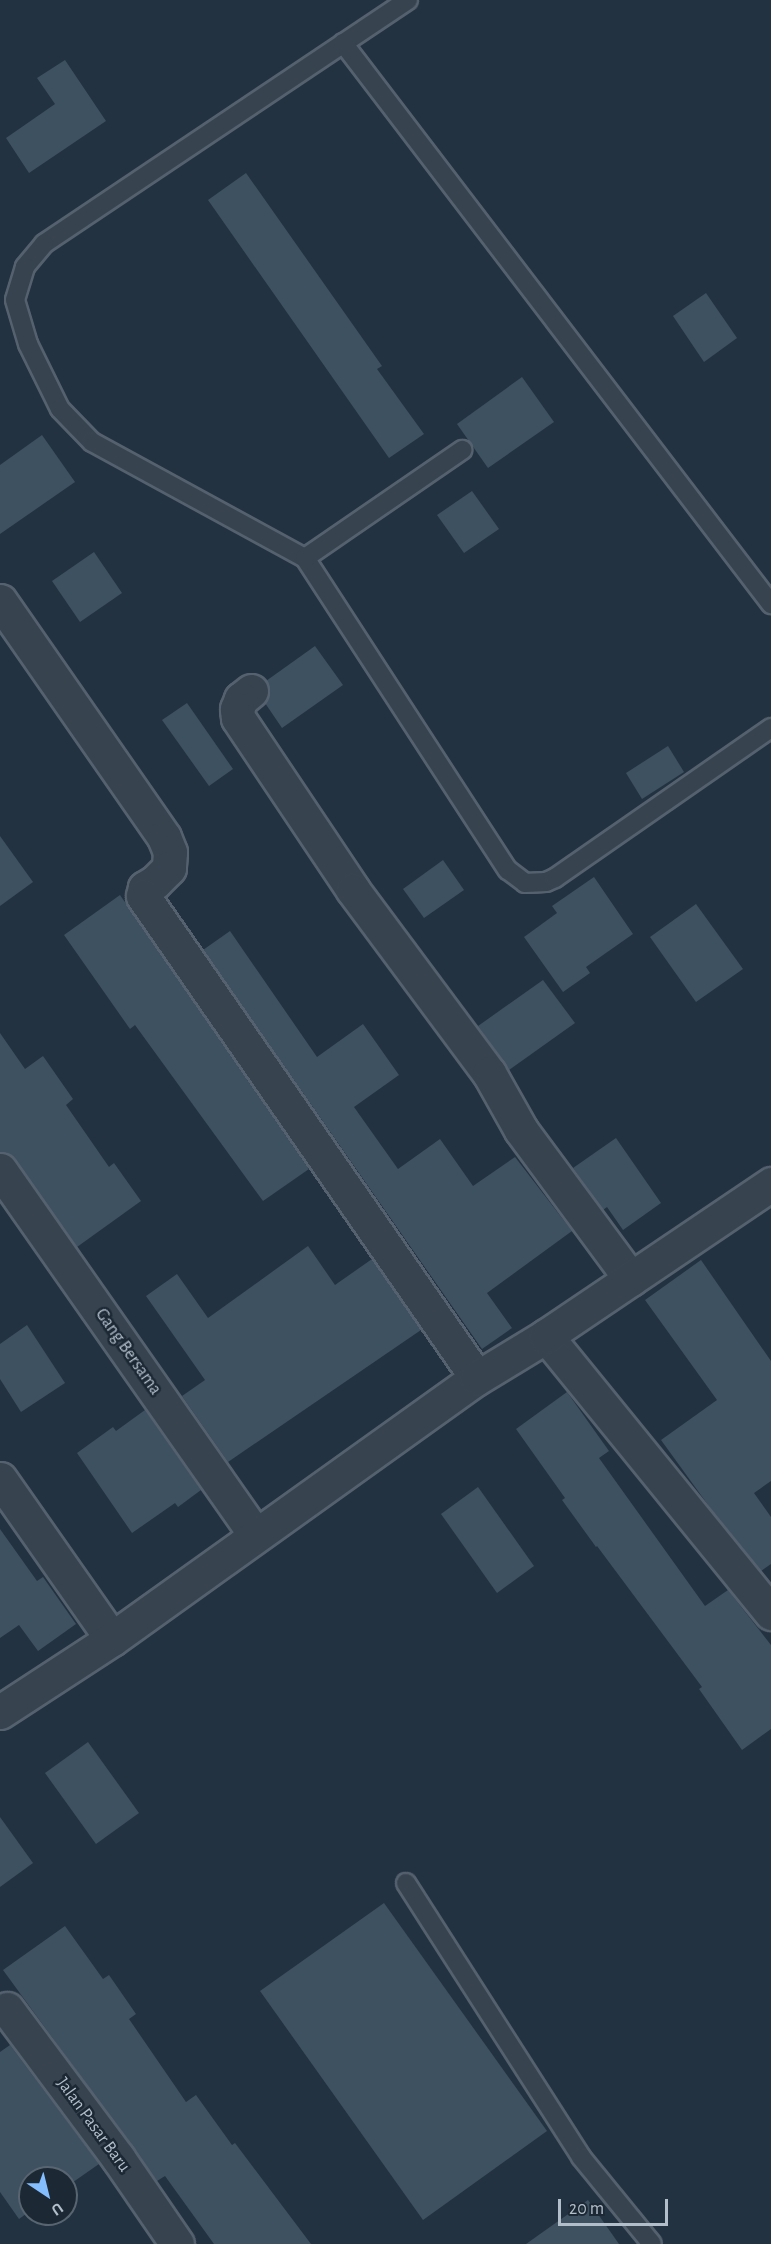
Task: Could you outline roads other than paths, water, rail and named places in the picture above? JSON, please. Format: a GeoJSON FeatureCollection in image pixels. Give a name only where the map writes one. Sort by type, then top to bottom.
{"type":"FeatureCollection","features":[{"type":"Feature","properties":{"kind":"street"},"geometry":{"type":"LineString","coordinates":[[0,601],[164,837],[170,852],[169,868],[145,888],[143,896],[477,1378]]}},
{"type":"Feature","properties":{"kind":"street"},"geometry":{"type":"LineString","coordinates":[[251,691],[241,699],[237,709],[238,718],[353,890],[489,1073],[521,1130],[631,1279]]}},
{"type":"Feature","properties":{"kind":"street","name":"Gang Bersama"},"geometry":{"type":"LineString","coordinates":[[0,1170],[256,1535]]}},
{"type":"Feature","properties":{"kind":"street"},"geometry":{"type":"LineString","coordinates":[[0,1712],[112,1639],[477,1378],[546,1336],[771,1184]]}},
{"type":"Feature","properties":{"kind":"street"},"geometry":{"type":"LineString","coordinates":[[546,1336],[771,1613]]}},
{"type":"Feature","properties":{"kind":"street"},"geometry":{"type":"LineString","coordinates":[[0,1479],[112,1639]]}},
{"type":"Feature","properties":{"kind":"street","name":"Jalan Pasar Baru"},"geometry":{"type":"LineString","coordinates":[[7,2009],[118,2158],[177,2244]]}},
{"type":"Feature","properties":{"kind":"lane"},"geometry":{"type":"LineString","coordinates":[[408,0],[44,244],[25,267],[15,300],[28,344],[60,409],[92,442],[305,558],[508,870],[525,883],[546,882],[555,878],[771,728]]}},
{"type":"Feature","properties":{"kind":"lane"},"geometry":{"type":"LineString","coordinates":[[343,43],[771,604]]}},
{"type":"Feature","properties":{"kind":"lane"},"geometry":{"type":"LineString","coordinates":[[305,558],[462,450]]}},
{"type":"Feature","properties":{"kind":"lane"},"geometry":{"type":"LineString","coordinates":[[406,1883],[581,2157],[652,2244]]}}]}
